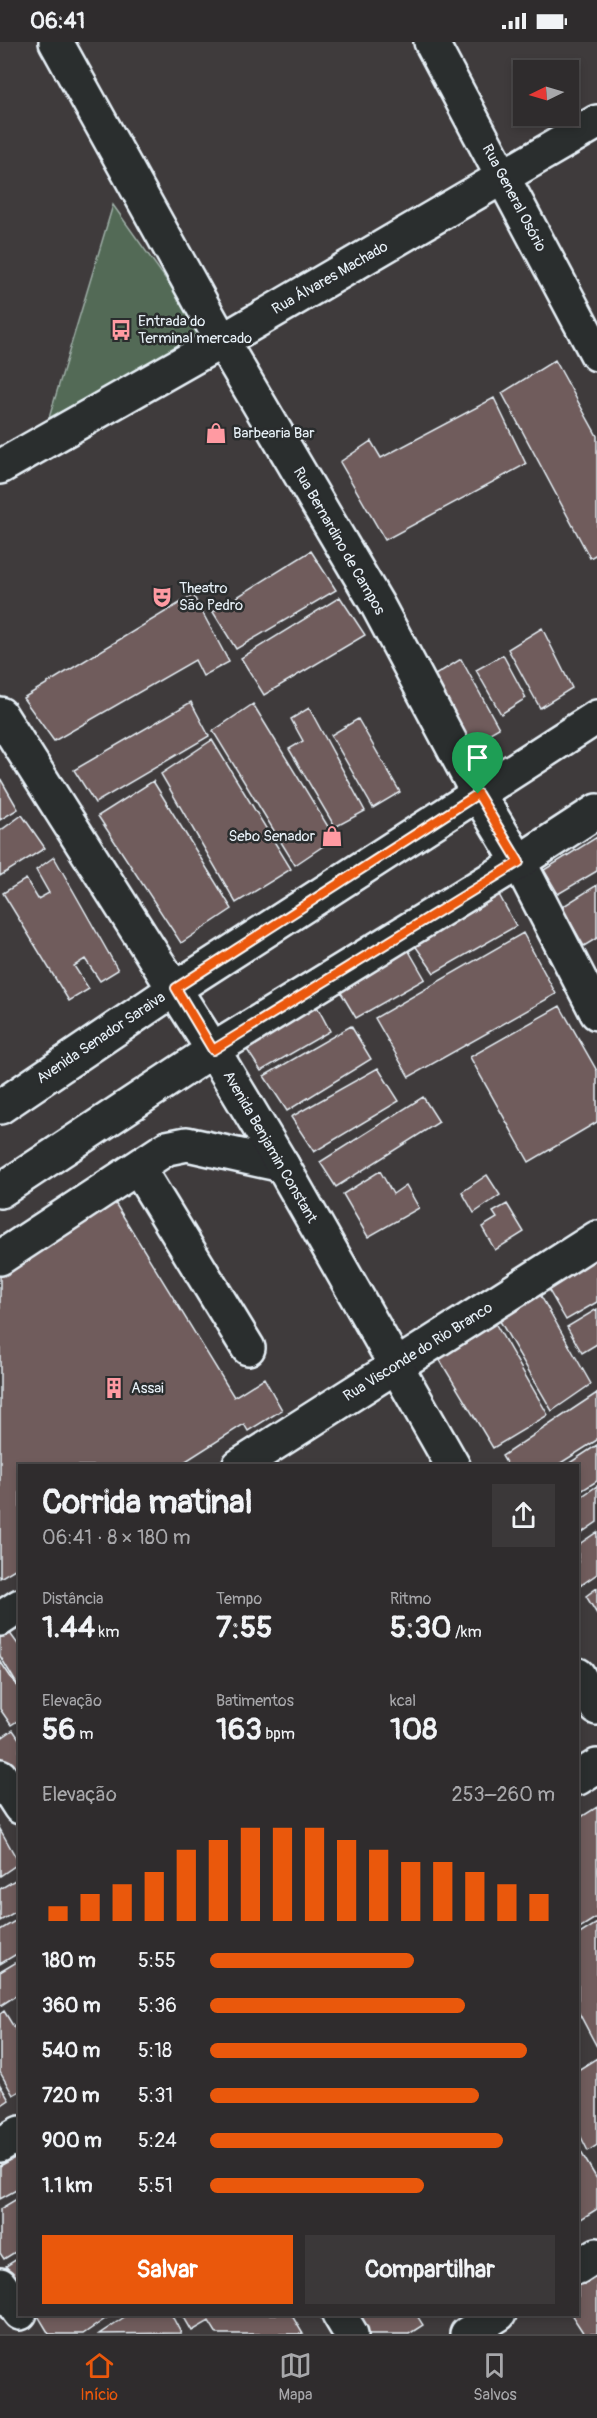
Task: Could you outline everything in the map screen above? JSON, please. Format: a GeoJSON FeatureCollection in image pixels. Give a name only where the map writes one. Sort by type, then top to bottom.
{"type":"FeatureCollection","features":[{"type":"Feature","properties":{"kind":"street","name":"Rua Bernardino de Campos"},"geometry":{"type":"LineString","coordinates":[[56,42],[222,341],[378,606],[478,794],[519,862],[597,1013]]}},
{"type":"Feature","properties":{"kind":"street","name":"Rua General Osório"},"geometry":{"type":"LineString","coordinates":[[431,42],[597,354]]}},
{"type":"Feature","properties":{"kind":"street","name":"Rua Álvares Machado"},"geometry":{"type":"LineString","coordinates":[[0,467],[222,341],[597,122]]}},
{"type":"Feature","properties":{"kind":"street","name":"Avenida Benjamin Constant"},"geometry":{"type":"LineString","coordinates":[[0,714],[176,988],[282,1165],[452,1464]]}},
{"type":"Feature","properties":{"kind":"street","name":"Avenida Senador Saraiva"},"geometry":{"type":"LineString","coordinates":[[0,1107],[176,988],[597,717]]}},
{"type":"Feature","properties":{"kind":"street"},"geometry":{"type":"LineString","coordinates":[[0,1191],[213,1050],[519,862],[597,811]]}},
{"type":"Feature","properties":{"kind":"street"},"geometry":{"type":"LineString","coordinates":[[0,1258],[167,1148],[178,1144],[282,1165]]}},
{"type":"Feature","properties":{"kind":"street"},"geometry":{"type":"LineString","coordinates":[[138,1168],[248,1347]]}},
{"type":"Feature","properties":{"kind":"street","name":"Rua Visconde do Rio Branco"},"geometry":{"type":"LineString","coordinates":[[242,1464],[597,1238]]}},
{"type":"Feature","properties":{"kind":"street"},"geometry":{"type":"LineString","coordinates":[[0,1618],[18,1607]]}},
{"type":"Feature","properties":{"kind":"street"},"geometry":{"type":"LineString","coordinates":[[579,1677],[597,1708]]}},
{"type":"Feature","properties":{"kind":"street"},"geometry":{"type":"LineString","coordinates":[[579,1777],[597,1766]]}},
{"type":"Feature","properties":{"kind":"street"},"geometry":{"type":"LineString","coordinates":[[0,1776],[18,1804]]}},
{"type":"Feature","properties":{"kind":"street"},"geometry":{"type":"LineString","coordinates":[[0,2145],[18,2134]]}},
{"type":"Feature","properties":{"kind":"street"},"geometry":{"type":"LineString","coordinates":[[579,2266],[597,2255]]}},
{"type":"Feature","properties":{"kind":"street"},"geometry":{"type":"LineString","coordinates":[[0,2285],[18,2311]]}},
{"type":"Feature","properties":{"kind":"street"},"geometry":{"type":"LineString","coordinates":[[21,2316],[34,2334]]}},
{"type":"Feature","properties":{"kind":"street"},"geometry":{"type":"LineString","coordinates":[[340,2316],[351,2334]]}},
{"type":"Feature","properties":{"kind":"street"},"geometry":{"type":"LineString","coordinates":[[467,2334],[496,2316]]}},
{"type":"Feature","properties":{"kind":"green space"},"geometry":{"type":"Polygon","coordinates":[[[113,205],[205,334],[49,418],[113,205]]]}},
{"type":"Feature","properties":{"kind":"building"},"geometry":{"type":"Polygon","coordinates":[[[555,360],[597,436],[597,554],[590,558],[502,393],[555,360]]]}},
{"type":"Feature","properties":{"kind":"building"},"geometry":{"type":"Polygon","coordinates":[[[494,398],[526,464],[385,540],[340,462],[371,441],[381,458],[494,398]]]}},
{"type":"Feature","properties":{"kind":"building"},"geometry":{"type":"Polygon","coordinates":[[[311,551],[336,590],[236,649],[213,612],[311,551]]]}},
{"type":"Feature","properties":{"kind":"building"},"geometry":{"type":"Polygon","coordinates":[[[193,595],[229,662],[203,676],[195,660],[54,741],[23,698],[193,595]]]}},
{"type":"Feature","properties":{"kind":"building"},"geometry":{"type":"Polygon","coordinates":[[[340,597],[365,635],[264,695],[241,658],[340,597]]]}},
{"type":"Feature","properties":{"kind":"building"},"geometry":{"type":"Polygon","coordinates":[[[542,628],[572,688],[540,708],[508,649],[542,628]]]}},
{"type":"Feature","properties":{"kind":"building"},"geometry":{"type":"Polygon","coordinates":[[[503,655],[526,698],[501,714],[476,670],[503,655]]]}},
{"type":"Feature","properties":{"kind":"building"},"geometry":{"type":"Polygon","coordinates":[[[461,659],[499,728],[471,744],[435,675],[461,659]]]}},
{"type":"Feature","properties":{"kind":"building"},"geometry":{"type":"Polygon","coordinates":[[[191,702],[209,736],[95,803],[74,770],[191,702]]]}},
{"type":"Feature","properties":{"kind":"building"},"geometry":{"type":"Polygon","coordinates":[[[253,704],[335,838],[295,865],[213,731],[253,704]]]}},
{"type":"Feature","properties":{"kind":"building"},"geometry":{"type":"Polygon","coordinates":[[[309,708],[365,811],[335,827],[289,749],[303,741],[291,719],[309,708]]]}},
{"type":"Feature","properties":{"kind":"building"},"geometry":{"type":"Polygon","coordinates":[[[358,719],[400,792],[373,808],[331,735],[358,719]]]}},
{"type":"Feature","properties":{"kind":"building"},"geometry":{"type":"Polygon","coordinates":[[[212,740],[291,869],[236,903],[161,774],[212,740]]]}},
{"type":"Feature","properties":{"kind":"building"},"geometry":{"type":"Polygon","coordinates":[[[0,778],[18,809],[0,820],[0,778]]]}},
{"type":"Feature","properties":{"kind":"building"},"geometry":{"type":"Polygon","coordinates":[[[153,781],[232,909],[181,943],[98,816],[153,781]]]}},
{"type":"Feature","properties":{"kind":"building"},"geometry":{"type":"Polygon","coordinates":[[[22,815],[45,848],[0,876],[0,831],[22,815]]]}},
{"type":"Feature","properties":{"kind":"building"},"geometry":{"type":"Polygon","coordinates":[[[597,837],[597,871],[558,894],[544,870],[597,837]]]}},
{"type":"Feature","properties":{"kind":"building"},"geometry":{"type":"Polygon","coordinates":[[[54,857],[118,970],[100,981],[85,959],[74,966],[89,989],[69,1001],[3,893],[26,879],[38,899],[49,893],[36,870],[54,857]]]}},
{"type":"Feature","properties":{"kind":"building"},"geometry":{"type":"Polygon","coordinates":[[[597,885],[597,938],[584,946],[562,907],[597,885]]]}},
{"type":"Feature","properties":{"kind":"building"},"geometry":{"type":"Polygon","coordinates":[[[497,891],[516,926],[434,973],[412,941],[497,891]]]}},
{"type":"Feature","properties":{"kind":"building"},"geometry":{"type":"Polygon","coordinates":[[[523,933],[556,994],[409,1077],[375,1018],[523,933]]]}},
{"type":"Feature","properties":{"kind":"building"},"geometry":{"type":"Polygon","coordinates":[[[406,946],[425,979],[356,1018],[337,986],[406,946]]]}},
{"type":"Feature","properties":{"kind":"building"},"geometry":{"type":"Polygon","coordinates":[[[312,997],[330,1031],[261,1071],[240,1039],[312,997]]]}},
{"type":"Feature","properties":{"kind":"building"},"geometry":{"type":"Polygon","coordinates":[[[560,1006],[597,1071],[597,1122],[529,1162],[470,1057],[560,1006]]]}},
{"type":"Feature","properties":{"kind":"building"},"geometry":{"type":"Polygon","coordinates":[[[351,1026],[371,1059],[287,1111],[264,1076],[351,1026]]]}},
{"type":"Feature","properties":{"kind":"building"},"geometry":{"type":"Polygon","coordinates":[[[378,1068],[399,1101],[314,1152],[291,1117],[378,1068]]]}},
{"type":"Feature","properties":{"kind":"building"},"geometry":{"type":"Polygon","coordinates":[[[423,1097],[439,1122],[336,1187],[320,1162],[423,1097]]]}},
{"type":"Feature","properties":{"kind":"building"},"geometry":{"type":"Polygon","coordinates":[[[380,1171],[393,1194],[406,1185],[419,1208],[368,1237],[343,1194],[380,1171]]]}},
{"type":"Feature","properties":{"kind":"building"},"geometry":{"type":"Polygon","coordinates":[[[487,1175],[500,1195],[474,1213],[462,1192],[487,1175]]]}},
{"type":"Feature","properties":{"kind":"building","name":"Assai"},"geometry":{"type":"Polygon","coordinates":[[[112,1198],[234,1397],[264,1378],[282,1410],[248,1431],[244,1424],[181,1464],[18,1464],[18,1567],[0,1578],[0,1267],[112,1198]]]}},
{"type":"Feature","properties":{"kind":"building"},"geometry":{"type":"Polygon","coordinates":[[[507,1204],[524,1232],[495,1250],[482,1227],[497,1218],[493,1212],[507,1204]]]}},
{"type":"Feature","properties":{"kind":"building"},"geometry":{"type":"Polygon","coordinates":[[[597,1254],[597,1302],[566,1320],[547,1287],[597,1254]]]}},
{"type":"Feature","properties":{"kind":"building"},"geometry":{"type":"Polygon","coordinates":[[[538,1291],[591,1384],[552,1411],[497,1316],[538,1291]]]}},
{"type":"Feature","properties":{"kind":"building"},"geometry":{"type":"Polygon","coordinates":[[[597,1309],[597,1344],[582,1353],[567,1327],[597,1309]]]}},
{"type":"Feature","properties":{"kind":"building"},"geometry":{"type":"Polygon","coordinates":[[[491,1316],[548,1415],[493,1448],[438,1357],[491,1316]]]}},
{"type":"Feature","properties":{"kind":"building"},"geometry":{"type":"Polygon","coordinates":[[[597,1393],[597,1440],[559,1464],[507,1464],[502,1456],[597,1393]]]}},
{"type":"Feature","properties":{"kind":"building"},"geometry":{"type":"Polygon","coordinates":[[[597,1445],[597,1481],[579,1492],[579,1464],[568,1464],[597,1445]]]}},
{"type":"Feature","properties":{"kind":"building"},"geometry":{"type":"Polygon","coordinates":[[[597,1486],[597,1522],[579,1534],[579,1498],[597,1486]]]}},
{"type":"Feature","properties":{"kind":"building"},"geometry":{"type":"Polygon","coordinates":[[[597,1532],[597,1574],[581,1585],[579,1582],[579,1544],[597,1532]]]}},
{"type":"Feature","properties":{"kind":"building"},"geometry":{"type":"Polygon","coordinates":[[[597,1588],[597,1614],[586,1596],[597,1588]]]}},
{"type":"Feature","properties":{"kind":"building"},"geometry":{"type":"Polygon","coordinates":[[[9,1632],[18,1644],[18,1686],[0,1656],[0,1637],[9,1632]]]}},
{"type":"Feature","properties":{"kind":"building"},"geometry":{"type":"Polygon","coordinates":[[[0,1661],[18,1688],[18,1720],[11,1725],[0,1709],[0,1661]]]}},
{"type":"Feature","properties":{"kind":"building"},"geometry":{"type":"Polygon","coordinates":[[[13,1730],[18,1737],[18,1782],[0,1756],[0,1739],[13,1730]]]}},
{"type":"Feature","properties":{"kind":"building"},"geometry":{"type":"Polygon","coordinates":[[[597,1807],[597,1917],[579,1928],[579,1818],[597,1807]]]}},
{"type":"Feature","properties":{"kind":"building"},"geometry":{"type":"Polygon","coordinates":[[[0,1829],[18,1864],[0,1876],[0,1829]]]}},
{"type":"Feature","properties":{"kind":"building"},"geometry":{"type":"Polygon","coordinates":[[[18,1878],[18,1910],[0,1921],[0,1889],[18,1878]]]}},
{"type":"Feature","properties":{"kind":"building"},"geometry":{"type":"Polygon","coordinates":[[[18,1919],[18,1953],[0,1964],[0,1930],[18,1919]]]}},
{"type":"Feature","properties":{"kind":"building"},"geometry":{"type":"Polygon","coordinates":[[[597,1923],[597,2047],[579,2013],[579,1934],[597,1923]]]}},
{"type":"Feature","properties":{"kind":"building"},"geometry":{"type":"Polygon","coordinates":[[[18,1961],[18,1994],[0,2006],[0,1972],[18,1961]]]}},
{"type":"Feature","properties":{"kind":"building"},"geometry":{"type":"Polygon","coordinates":[[[4,2011],[18,2034],[18,2092],[13,2095],[0,2072],[0,2014],[4,2011]]]}},
{"type":"Feature","properties":{"kind":"building"},"geometry":{"type":"Polygon","coordinates":[[[597,2058],[597,2145],[588,2151],[579,2133],[579,2069],[597,2058]]]}},
{"type":"Feature","properties":{"kind":"building"},"geometry":{"type":"Polygon","coordinates":[[[0,2085],[9,2100],[0,2106],[0,2085]]]}},
{"type":"Feature","properties":{"kind":"building"},"geometry":{"type":"Polygon","coordinates":[[[579,2149],[597,2179],[597,2209],[579,2220],[579,2149]]]}},
{"type":"Feature","properties":{"kind":"building"},"geometry":{"type":"Polygon","coordinates":[[[18,2156],[18,2189],[0,2199],[0,2166],[18,2156]]]}},
{"type":"Feature","properties":{"kind":"building"},"geometry":{"type":"Polygon","coordinates":[[[18,2198],[18,2250],[4,2259],[0,2253],[0,2209],[18,2198]]]}},
{"type":"Feature","properties":{"kind":"building"},"geometry":{"type":"Polygon","coordinates":[[[18,2258],[18,2284],[6,2266],[18,2258]]]}},
{"type":"Feature","properties":{"kind":"building"},"geometry":{"type":"Polygon","coordinates":[[[597,2268],[597,2334],[584,2334],[572,2316],[579,2316],[579,2280],[597,2268]]]}},
{"type":"Feature","properties":{"kind":"building"},"geometry":{"type":"Polygon","coordinates":[[[38,2316],[108,2317],[83,2334],[49,2334],[38,2316]]]}},
{"type":"Feature","properties":{"kind":"building"},"geometry":{"type":"Polygon","coordinates":[[[126,2316],[172,2316],[181,2333],[99,2334],[126,2316]]]}},
{"type":"Feature","properties":{"kind":"building"},"geometry":{"type":"Polygon","coordinates":[[[183,2316],[292,2316],[303,2334],[217,2334],[209,2321],[192,2331],[183,2316]]]}},
{"type":"Feature","properties":{"kind":"building"},"geometry":{"type":"Polygon","coordinates":[[[349,2316],[417,2316],[423,2325],[409,2334],[360,2334],[349,2316]]]}},
{"type":"Feature","properties":{"kind":"place","name":"Entrada do Terminal mercado"},"geometry":{"type":"Point","coordinates":[121,330]}},
{"type":"Feature","properties":{"kind":"place","name":"Barbearia Bar"},"geometry":{"type":"Point","coordinates":[216,433]}},
{"type":"Feature","properties":{"kind":"place","name":"Theatro São Pedro"},"geometry":{"type":"Point","coordinates":[162,597]}},
{"type":"Feature","properties":{"kind":"place","name":"Sebo Senador"},"geometry":{"type":"Point","coordinates":[332,836]}},
{"type":"Feature","properties":{"kind":"place","name":"Assai"},"geometry":{"type":"Point","coordinates":[114,1388]}},
{"type":"Feature","properties":{"kind":"route"},"geometry":{"type":"LineString","coordinates":[[478,794],[519,862],[213,1050],[176,988],[478,794]]}}]}
